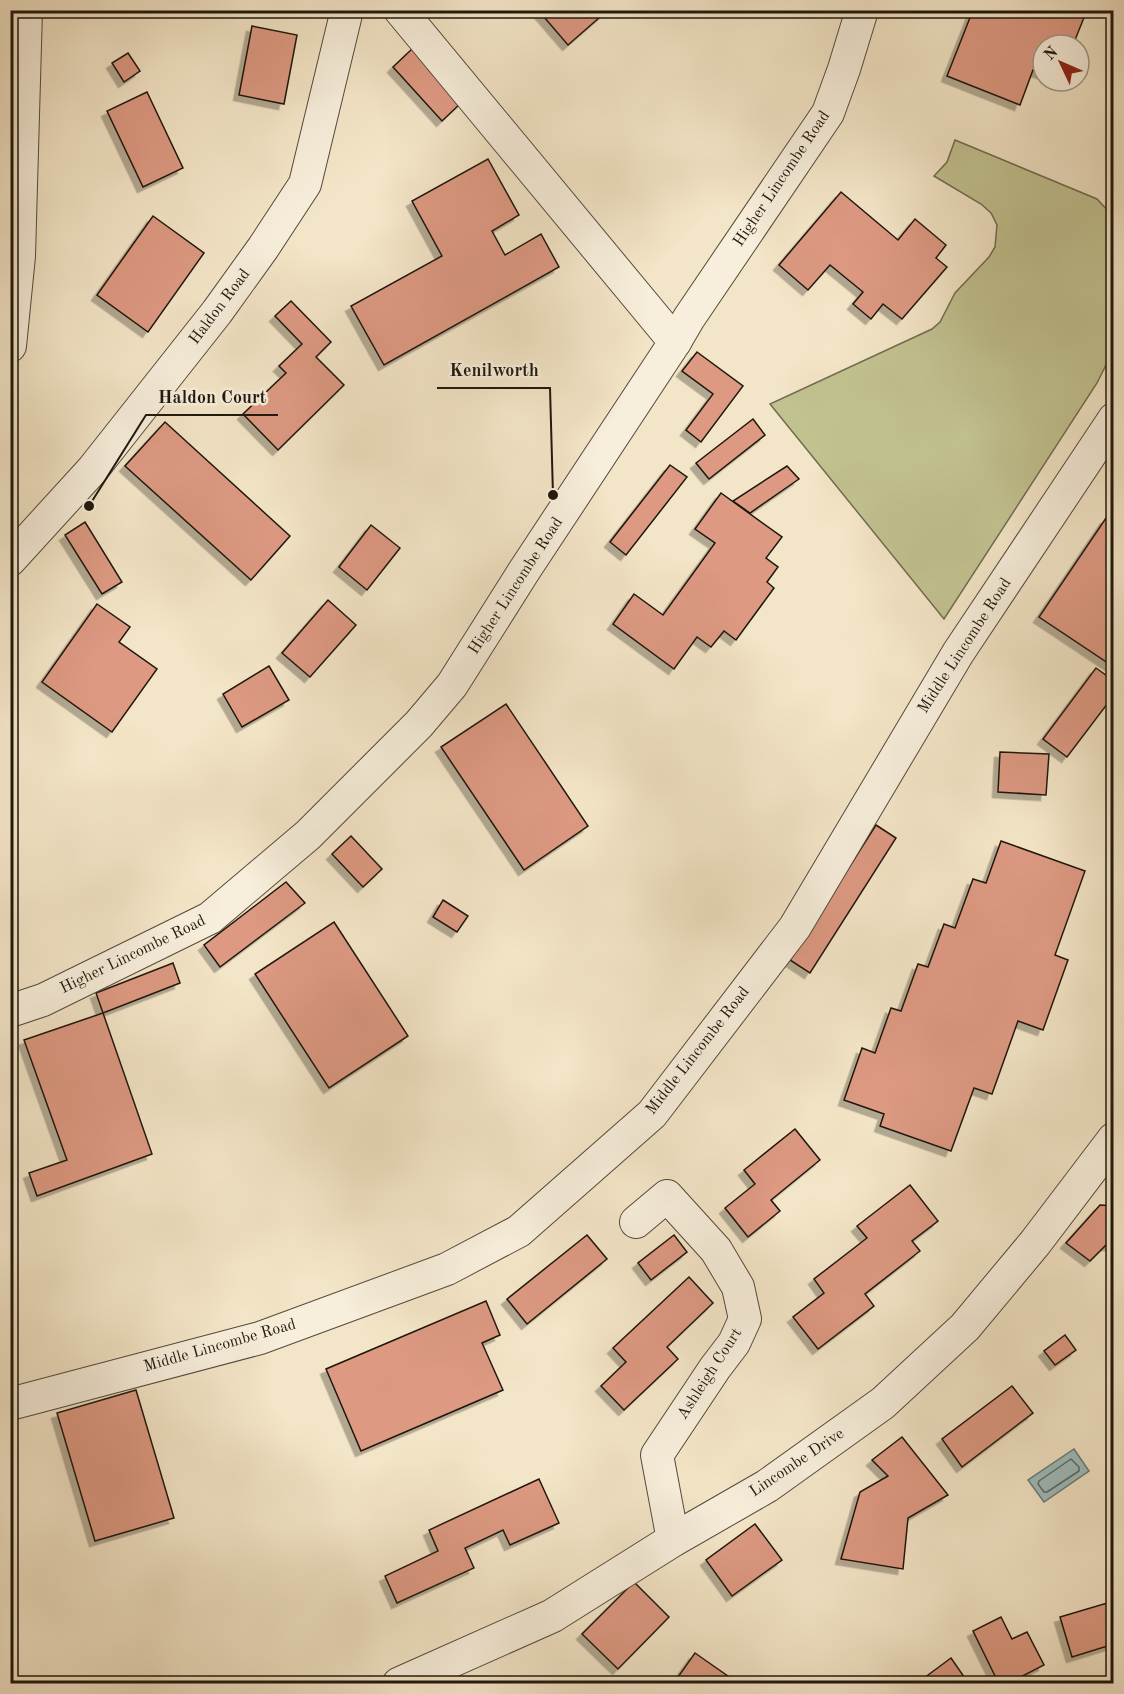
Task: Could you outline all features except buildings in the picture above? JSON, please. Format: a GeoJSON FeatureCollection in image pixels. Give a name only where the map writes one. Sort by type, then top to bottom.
{"type":"FeatureCollection","features":[{"type":"Feature","properties":{"kind":"street"},"geometry":{"type":"LineString","coordinates":[[10,346],[19,256],[26,10]]}},
{"type":"Feature","properties":{"kind":"street","name":"Haldon Road"},"geometry":{"type":"LineString","coordinates":[[10,560],[93,469],[218,312],[305,184],[347,10]]}},
{"type":"Feature","properties":{"kind":"street"},"geometry":{"type":"LineString","coordinates":[[400,10],[675,342]]}},
{"type":"Feature","properties":{"kind":"street","name":"Higher Lincombe Road"},"geometry":{"type":"LineString","coordinates":[[10,1011],[43,1000],[210,918],[308,835],[419,724],[452,685],[675,342],[688,318],[828,112],[862,10]]}},
{"type":"Feature","properties":{"kind":"street","name":"Middle Lincombe Road"},"geometry":{"type":"LineString","coordinates":[[10,1404],[260,1338],[447,1269],[519,1231],[652,1114],[795,927],[958,653],[1113,418]]}},
{"type":"Feature","properties":{"kind":"street","name":"Lincombe Drive"},"geometry":{"type":"LineString","coordinates":[[399,1683],[452,1662],[552,1616],[674,1540],[767,1486],[883,1403],[965,1327],[1035,1243],[1113,1139]]}},
{"type":"Feature","properties":{"kind":"street","name":"Ashleigh Court"},"geometry":{"type":"LineString","coordinates":[[636,1222],[667,1196],[716,1250],[738,1287],[745,1319],[734,1343],[714,1368],[657,1455],[674,1540]]}},
{"type":"Feature","properties":{"kind":"green space"},"geometry":{"type":"Polygon","coordinates":[[[955,140],[1097,199],[1113,216],[1113,351],[1097,383],[944,619],[770,404],[932,329],[940,322],[955,293],[989,257],[995,247],[997,225],[991,213],[981,204],[934,176],[947,162],[955,140]]]}},
{"type":"Feature","properties":{"kind":"water"},"geometry":{"type":"Polygon","coordinates":[[[1074,1449],[1089,1471],[1044,1502],[1028,1480],[1074,1449]]]}},
{"type":"Feature","properties":{"kind":"place","name":"Kenilworth"},"geometry":{"type":"Point","coordinates":[553,495]}},
{"type":"Feature","properties":{"kind":"place","name":"Haldon Court"},"geometry":{"type":"Point","coordinates":[89,506]}}]}
